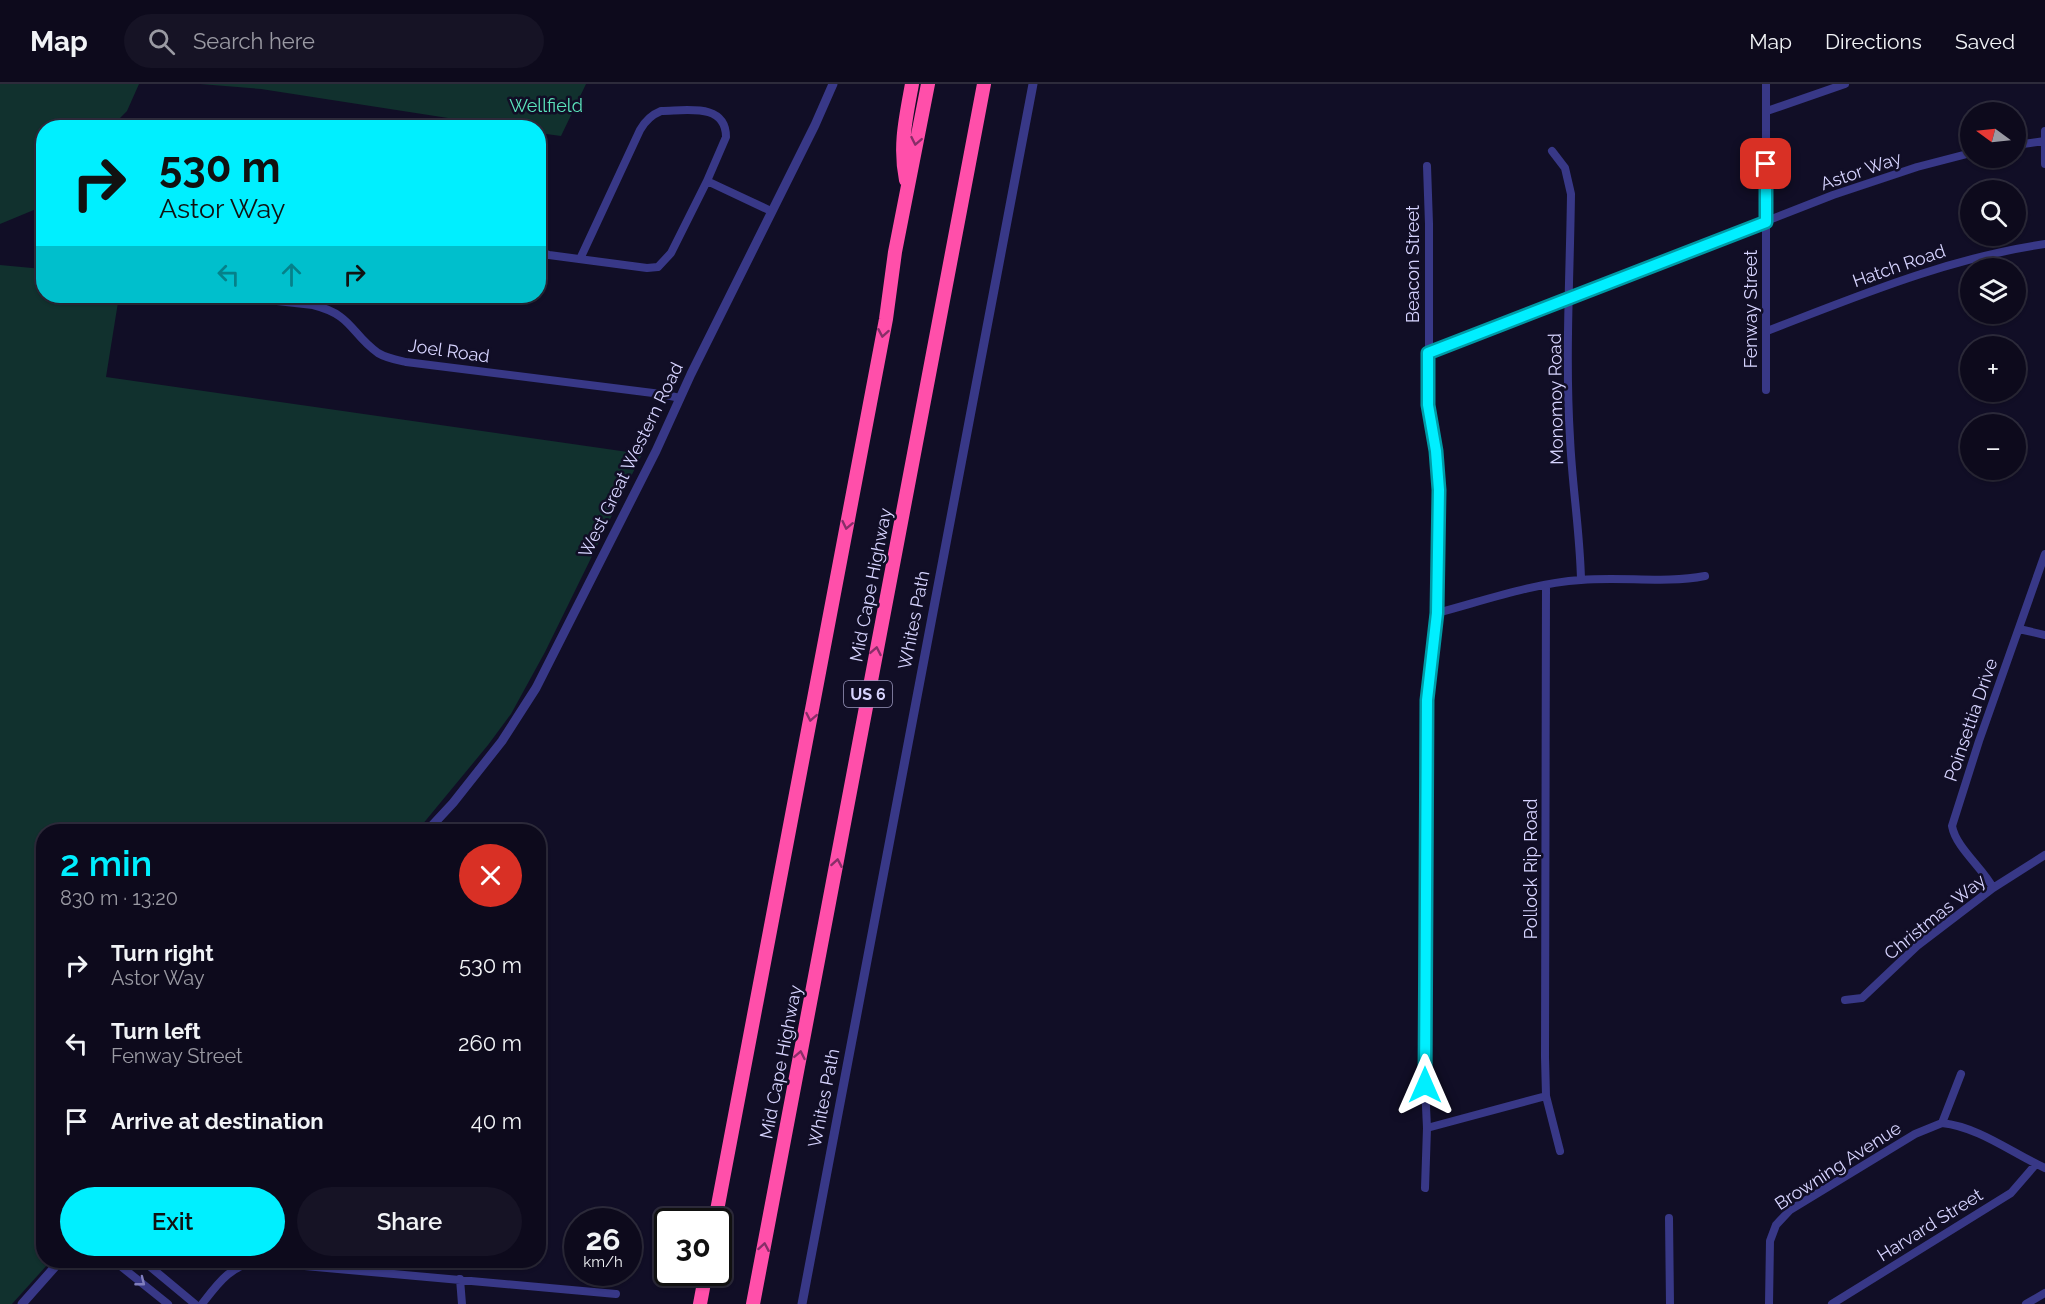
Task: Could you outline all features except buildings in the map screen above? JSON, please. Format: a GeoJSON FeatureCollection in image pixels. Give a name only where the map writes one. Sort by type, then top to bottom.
{"type":"FeatureCollection","features":[{"type":"Feature","properties":{"kind":"highway"},"geometry":{"type":"LineString","coordinates":[[908,187],[902,152],[903,128],[912,84]]}},
{"type":"Feature","properties":{"kind":"highway","name":"Mid Cape Highway"},"geometry":{"type":"LineString","coordinates":[[717,1208],[928,84]]}},
{"type":"Feature","properties":{"kind":"highway","name":"Mid Cape Highway"},"geometry":{"type":"LineString","coordinates":[[753,1304],[984,84]]}},
{"type":"Feature","properties":{"kind":"highway"},"geometry":{"type":"LineString","coordinates":[[700,1304],[703,1286]]}},
{"type":"Feature","properties":{"kind":"street","name":"West Great Western Road"},"geometry":{"type":"LineString","coordinates":[[433,824],[502,741],[536,688],[656,451],[833,84]]}},
{"type":"Feature","properties":{"kind":"street","name":"Whites Path"},"geometry":{"type":"LineString","coordinates":[[802,1304],[1032,84]]}},
{"type":"Feature","properties":{"kind":"street","name":"Fenway Street"},"geometry":{"type":"LineString","coordinates":[[1766,84],[1766,390]]}},
{"type":"Feature","properties":{"kind":"street"},"geometry":{"type":"LineString","coordinates":[[1767,111],[1845,84]]}},
{"type":"Feature","properties":{"kind":"street"},"geometry":{"type":"LineString","coordinates":[[546,254],[549,255],[647,268],[658,267],[671,253],[726,137],[721,118],[711,112],[699,110],[655,113],[640,130],[580,259]]}},
{"type":"Feature","properties":{"kind":"street"},"geometry":{"type":"LineString","coordinates":[[2045,131],[2045,164]]}},
{"type":"Feature","properties":{"kind":"street"},"geometry":{"type":"LineString","coordinates":[[2026,144],[2044,141]]}},
{"type":"Feature","properties":{"kind":"street","name":"Monomoy Road"},"geometry":{"type":"LineString","coordinates":[[1552,151],[1565,168],[1571,194],[1569,435],[1581,580]]}},
{"type":"Feature","properties":{"kind":"street","name":"Astor Way"},"geometry":{"type":"LineString","coordinates":[[1428,353],[1881,179],[1960,156]]}},
{"type":"Feature","properties":{"kind":"street","name":"Beacon Street"},"geometry":{"type":"LineString","coordinates":[[1425,1188],[1428,1128],[1425,1085],[1427,823],[1425,760],[1427,700],[1437,613],[1439,490],[1436,451],[1428,405],[1427,166]]}},
{"type":"Feature","properties":{"kind":"street"},"geometry":{"type":"LineString","coordinates":[[707,180],[771,211]]}},
{"type":"Feature","properties":{"kind":"street","name":"Hatch Road"},"geometry":{"type":"LineString","coordinates":[[1767,331],[1848,299],[1946,266],[1996,252],[2045,244]]}},
{"type":"Feature","properties":{"kind":"street","name":"Joel Road"},"geometry":{"type":"LineString","coordinates":[[295,303],[325,308],[343,317],[380,354],[406,362],[680,398]]}},
{"type":"Feature","properties":{"kind":"street","name":"Poinsettia Drive"},"geometry":{"type":"LineString","coordinates":[[1993,888],[1989,879],[1960,844],[1952,826],[1979,741],[2045,554]]}},
{"type":"Feature","properties":{"kind":"street"},"geometry":{"type":"LineString","coordinates":[[1437,613],[1546,585],[1581,580],[1674,580],[1705,576]]}},
{"type":"Feature","properties":{"kind":"street","name":"Pollock Rip Road"},"geometry":{"type":"LineString","coordinates":[[1546,585],[1546,1096],[1560,1151]]}},
{"type":"Feature","properties":{"kind":"street"},"geometry":{"type":"LineString","coordinates":[[2019,629],[2045,635]]}},
{"type":"Feature","properties":{"kind":"street","name":"Christmas Way"},"geometry":{"type":"LineString","coordinates":[[1845,1000],[1862,998],[1917,946],[1993,888],[2045,855]]}},
{"type":"Feature","properties":{"kind":"street"},"geometry":{"type":"LineString","coordinates":[[1961,1074],[1942,1123],[1952,1124],[1975,1133],[2045,1168]]}},
{"type":"Feature","properties":{"kind":"street"},"geometry":{"type":"LineString","coordinates":[[1428,1128],[1546,1096]]}},
{"type":"Feature","properties":{"kind":"street","name":"Browning Avenue"},"geometry":{"type":"LineString","coordinates":[[1769,1304],[1770,1241],[1780,1220],[1790,1210],[1916,1134],[1942,1123]]}},
{"type":"Feature","properties":{"kind":"street","name":"Harvard Street"},"geometry":{"type":"LineString","coordinates":[[1832,1304],[2011,1193],[2036,1164]]}},
{"type":"Feature","properties":{"kind":"street"},"geometry":{"type":"LineString","coordinates":[[1669,1218],[1670,1304]]}},
{"type":"Feature","properties":{"kind":"street"},"geometry":{"type":"LineString","coordinates":[[22,1304],[54,1268]]}},
{"type":"Feature","properties":{"kind":"street"},"geometry":{"type":"LineString","coordinates":[[123,1268],[168,1304]]}},
{"type":"Feature","properties":{"kind":"street"},"geometry":{"type":"LineString","coordinates":[[152,1268],[195,1304]]}},
{"type":"Feature","properties":{"kind":"street"},"geometry":{"type":"LineString","coordinates":[[201,1304],[235,1268]]}},
{"type":"Feature","properties":{"kind":"street"},"geometry":{"type":"LineString","coordinates":[[325,1268],[616,1294]]}},
{"type":"Feature","properties":{"kind":"street"},"geometry":{"type":"LineString","coordinates":[[460,1279],[462,1304]]}},
{"type":"Feature","properties":{"kind":"street"},"geometry":{"type":"LineString","coordinates":[[2026,1304],[2045,1293]]}},
{"type":"Feature","properties":{"kind":"green space"},"geometry":{"type":"Polygon","coordinates":[[[0,84],[139,84],[127,111],[118,120],[36,120],[36,209],[0,224],[0,84]]]}},
{"type":"Feature","properties":{"kind":"green space","name":"Wellfield"},"geometry":{"type":"Polygon","coordinates":[[[200,84],[586,84],[561,136],[546,134],[546,120],[461,120],[261,89],[200,84]]]}},
{"type":"Feature","properties":{"kind":"green space"},"geometry":{"type":"Polygon","coordinates":[[[0,265],[36,268],[36,303],[118,303],[106,377],[642,454],[545,652],[511,714],[423,824],[36,824],[36,1268],[44,1268],[12,1304],[0,1304],[0,265]]]}},
{"type":"Feature","properties":{"kind":"route"},"geometry":{"type":"LineString","coordinates":[[1425,1085],[1427,823],[1425,760],[1427,700],[1437,613],[1439,490],[1436,451],[1428,405],[1428,353],[1766,222],[1766,164]]}}]}
